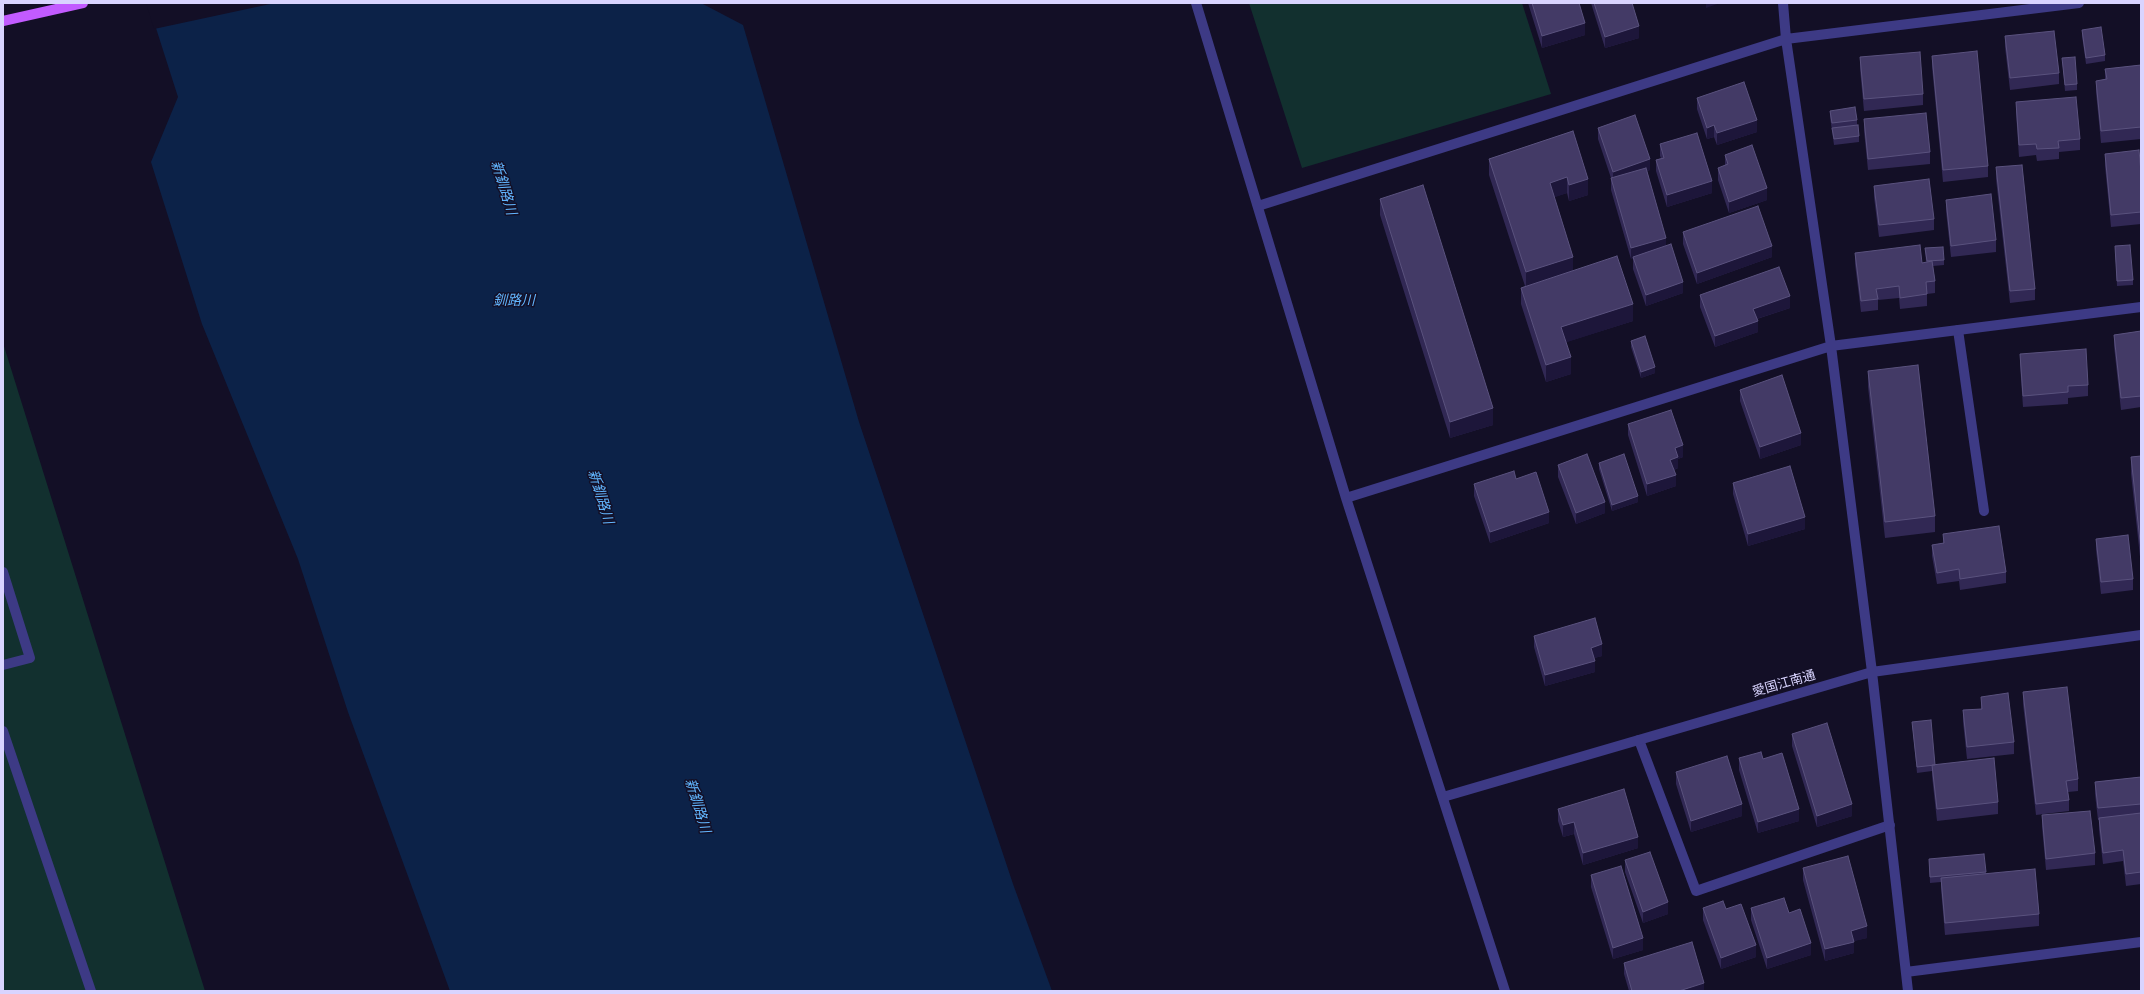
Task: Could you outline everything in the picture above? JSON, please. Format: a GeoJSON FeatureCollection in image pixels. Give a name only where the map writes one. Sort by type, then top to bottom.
{"type":"FeatureCollection","features":[{"type":"Feature","properties":{"kind":"main road"},"geometry":{"type":"LineString","coordinates":[[3,21],[83,3]]}},
{"type":"Feature","properties":{"kind":"street"},"geometry":{"type":"LineString","coordinates":[[1196,3],[1346,498],[1505,991]]}},
{"type":"Feature","properties":{"kind":"street"},"geometry":{"type":"LineString","coordinates":[[1783,3],[1786,39],[1831,346],[1872,672],[1908,991]]}},
{"type":"Feature","properties":{"kind":"street"},"geometry":{"type":"LineString","coordinates":[[1258,206],[1786,39],[2079,3]]}},
{"type":"Feature","properties":{"kind":"street"},"geometry":{"type":"LineString","coordinates":[[1346,498],[1831,346],[2141,307]]}},
{"type":"Feature","properties":{"kind":"street"},"geometry":{"type":"LineString","coordinates":[[1958,330],[1984,511]]}},
{"type":"Feature","properties":{"kind":"street"},"geometry":{"type":"LineString","coordinates":[[3,572],[30,658],[3,665]]}},
{"type":"Feature","properties":{"kind":"street","name":"愛国江南通"},"geometry":{"type":"LineString","coordinates":[[1443,797],[1872,672],[2141,635]]}},
{"type":"Feature","properties":{"kind":"street"},"geometry":{"type":"LineString","coordinates":[[3,731],[91,991]]}},
{"type":"Feature","properties":{"kind":"street"},"geometry":{"type":"LineString","coordinates":[[1639,740],[1696,891],[1890,825]]}},
{"type":"Feature","properties":{"kind":"street"},"geometry":{"type":"LineString","coordinates":[[1906,972],[2141,942]]}},
{"type":"Feature","properties":{"kind":"green space"},"geometry":{"type":"Polygon","coordinates":[[[1249,3],[1522,3],[1551,94],[1302,168],[1249,3]]]}},
{"type":"Feature","properties":{"kind":"green space"},"geometry":{"type":"Polygon","coordinates":[[[3,343],[205,991],[3,991],[3,343]]]}},
{"type":"Feature","properties":{"kind":"water","name":"釧路川"},"geometry":{"type":"Polygon","coordinates":[[[148,3],[701,3],[743,25],[859,422],[1013,884],[1052,991],[450,991],[348,712],[298,559],[202,324],[151,162],[178,97],[148,3]]]}},
{"type":"Feature","properties":{"kind":"pier"},"geometry":{"type":"Polygon","coordinates":[[[146,3],[275,3],[154,29],[146,3]]]}},
{"type":"Feature","properties":{"kind":"building"},"geometry":{"type":"Polygon","coordinates":[[[1532,3],[1579,3],[1585,23],[1542,36],[1532,3]]]}},
{"type":"Feature","properties":{"kind":"building"},"geometry":{"type":"Polygon","coordinates":[[[1594,3],[1632,3],[1639,26],[1605,37],[1594,3]]]}},
{"type":"Feature","properties":{"kind":"building"},"geometry":{"type":"Polygon","coordinates":[[[2101,27],[2105,55],[2086,58],[2082,30],[2101,27]]]}},
{"type":"Feature","properties":{"kind":"building"},"geometry":{"type":"Polygon","coordinates":[[[2054,31],[2059,73],[2010,78],[2005,36],[2054,31]]]}},
{"type":"Feature","properties":{"kind":"building"},"geometry":{"type":"Polygon","coordinates":[[[1977,51],[1988,166],[1943,170],[1932,56],[1977,51]]]}},
{"type":"Feature","properties":{"kind":"building"},"geometry":{"type":"Polygon","coordinates":[[[1920,52],[1923,94],[1864,99],[1860,57],[1920,52]]]}},
{"type":"Feature","properties":{"kind":"building"},"geometry":{"type":"Polygon","coordinates":[[[2075,57],[2077,84],[2065,85],[2062,58],[2075,57]]]}},
{"type":"Feature","properties":{"kind":"building"},"geometry":{"type":"Polygon","coordinates":[[[2141,65],[2141,127],[2101,131],[2096,81],[2107,79],[2105,69],[2141,65]]]}},
{"type":"Feature","properties":{"kind":"building"},"geometry":{"type":"Polygon","coordinates":[[[1744,82],[1757,120],[1717,133],[1714,125],[1707,128],[1697,98],[1744,82]]]}},
{"type":"Feature","properties":{"kind":"building"},"geometry":{"type":"Polygon","coordinates":[[[2076,97],[2080,139],[2058,141],[2059,148],[2037,149],[2036,144],[2019,145],[2016,102],[2076,97]]]}},
{"type":"Feature","properties":{"kind":"building"},"geometry":{"type":"Polygon","coordinates":[[[1855,107],[1857,120],[1832,123],[1830,111],[1855,107]]]}},
{"type":"Feature","properties":{"kind":"building"},"geometry":{"type":"Polygon","coordinates":[[[1926,113],[1930,152],[1868,159],[1864,119],[1926,113]]]}},
{"type":"Feature","properties":{"kind":"building"},"geometry":{"type":"Polygon","coordinates":[[[1635,115],[1650,159],[1613,172],[1598,128],[1635,115]]]}},
{"type":"Feature","properties":{"kind":"building"},"geometry":{"type":"Polygon","coordinates":[[[1858,125],[1859,136],[1834,139],[1832,128],[1858,125]]]}},
{"type":"Feature","properties":{"kind":"building"},"geometry":{"type":"Polygon","coordinates":[[[1573,131],[1588,179],[1569,185],[1567,177],[1550,183],[1573,257],[1526,272],[1489,159],[1573,131]]]}},
{"type":"Feature","properties":{"kind":"building"},"geometry":{"type":"Polygon","coordinates":[[[1697,133],[1712,181],[1667,195],[1656,160],[1664,158],[1660,144],[1697,133]]]}},
{"type":"Feature","properties":{"kind":"building"},"geometry":{"type":"Polygon","coordinates":[[[1752,145],[1767,188],[1729,202],[1718,168],[1728,164],[1725,155],[1752,145]]]}},
{"type":"Feature","properties":{"kind":"building"},"geometry":{"type":"Polygon","coordinates":[[[2139,150],[2141,172],[2141,212],[2111,215],[2105,154],[2139,150]]]}},
{"type":"Feature","properties":{"kind":"building"},"geometry":{"type":"Polygon","coordinates":[[[2022,165],[2035,289],[2010,291],[1996,167],[2022,165]]]}},
{"type":"Feature","properties":{"kind":"building"},"geometry":{"type":"Polygon","coordinates":[[[1646,168],[1666,238],[1631,248],[1611,178],[1646,168]]]}},
{"type":"Feature","properties":{"kind":"building"},"geometry":{"type":"Polygon","coordinates":[[[1929,179],[1934,219],[1879,225],[1874,186],[1929,179]]]}},
{"type":"Feature","properties":{"kind":"building"},"geometry":{"type":"Polygon","coordinates":[[[1423,185],[1493,408],[1450,422],[1380,199],[1423,185]]]}},
{"type":"Feature","properties":{"kind":"building"},"geometry":{"type":"Polygon","coordinates":[[[1991,194],[1996,240],[1951,246],[1946,200],[1991,194]]]}},
{"type":"Feature","properties":{"kind":"building"},"geometry":{"type":"Polygon","coordinates":[[[1758,206],[1772,246],[1697,273],[1683,232],[1758,206]]]}},
{"type":"Feature","properties":{"kind":"building"},"geometry":{"type":"Polygon","coordinates":[[[1671,244],[1683,282],[1646,295],[1633,257],[1671,244]]]}},
{"type":"Feature","properties":{"kind":"building"},"geometry":{"type":"Polygon","coordinates":[[[1920,245],[1922,263],[1932,261],[1935,281],[1926,282],[1927,294],[1900,298],[1899,286],[1876,289],[1878,299],[1861,301],[1855,253],[1920,245]]]}},
{"type":"Feature","properties":{"kind":"building"},"geometry":{"type":"Polygon","coordinates":[[[2130,245],[2133,280],[2117,281],[2115,246],[2130,245]]]}},
{"type":"Feature","properties":{"kind":"building"},"geometry":{"type":"Polygon","coordinates":[[[1943,247],[1944,260],[1927,261],[1925,248],[1943,247]]]}},
{"type":"Feature","properties":{"kind":"building"},"geometry":{"type":"Polygon","coordinates":[[[1617,256],[1633,304],[1561,327],[1571,357],[1546,365],[1521,288],[1617,256]]]}},
{"type":"Feature","properties":{"kind":"building"},"geometry":{"type":"Polygon","coordinates":[[[1779,267],[1790,296],[1753,309],[1758,321],[1715,336],[1700,295],[1779,267]]]}},
{"type":"Feature","properties":{"kind":"building"},"geometry":{"type":"Polygon","coordinates":[[[2141,331],[2141,396],[2121,398],[2114,335],[2141,331]]]}},
{"type":"Feature","properties":{"kind":"building"},"geometry":{"type":"Polygon","coordinates":[[[1645,336],[1655,367],[1641,372],[1631,341],[1645,336]]]}},
{"type":"Feature","properties":{"kind":"building"},"geometry":{"type":"Polygon","coordinates":[[[2086,349],[2088,385],[2068,386],[2068,392],[2023,396],[2020,354],[2086,349]]]}},
{"type":"Feature","properties":{"kind":"building"},"geometry":{"type":"Polygon","coordinates":[[[1918,365],[1935,516],[1885,522],[1868,371],[1918,365]]]}},
{"type":"Feature","properties":{"kind":"building"},"geometry":{"type":"Polygon","coordinates":[[[1782,375],[1801,433],[1760,447],[1740,390],[1782,375]]]}},
{"type":"Feature","properties":{"kind":"building"},"geometry":{"type":"Polygon","coordinates":[[[1671,410],[1683,445],[1675,448],[1678,457],[1670,460],[1676,475],[1647,484],[1628,424],[1671,410]]]}},
{"type":"Feature","properties":{"kind":"building"},"geometry":{"type":"Polygon","coordinates":[[[1587,454],[1605,502],[1576,513],[1558,465],[1587,454]]]}},
{"type":"Feature","properties":{"kind":"building"},"geometry":{"type":"Polygon","coordinates":[[[1624,454],[1638,496],[1612,505],[1599,463],[1624,454]]]}},
{"type":"Feature","properties":{"kind":"building"},"geometry":{"type":"Polygon","coordinates":[[[2141,456],[2141,550],[2131,457],[2141,456]]]}},
{"type":"Feature","properties":{"kind":"building"},"geometry":{"type":"Polygon","coordinates":[[[1790,466],[1805,517],[1748,534],[1733,483],[1790,466]]]}},
{"type":"Feature","properties":{"kind":"building"},"geometry":{"type":"Polygon","coordinates":[[[1514,471],[1516,479],[1536,472],[1549,512],[1490,532],[1474,484],[1514,471]]]}},
{"type":"Feature","properties":{"kind":"building"},"geometry":{"type":"Polygon","coordinates":[[[1999,526],[2006,572],[1960,579],[1959,569],[1937,573],[1932,545],[1944,543],[1943,534],[1999,526]]]}},
{"type":"Feature","properties":{"kind":"building"},"geometry":{"type":"Polygon","coordinates":[[[2128,535],[2133,579],[2101,582],[2096,539],[2128,535]]]}},
{"type":"Feature","properties":{"kind":"building"},"geometry":{"type":"Polygon","coordinates":[[[1595,618],[1602,644],[1591,648],[1595,661],[1545,675],[1534,636],[1595,618]]]}},
{"type":"Feature","properties":{"kind":"building"},"geometry":{"type":"Polygon","coordinates":[[[2067,687],[2078,779],[2066,781],[2069,800],[2036,804],[2023,692],[2067,687]]]}},
{"type":"Feature","properties":{"kind":"building"},"geometry":{"type":"Polygon","coordinates":[[[2008,693],[2014,742],[1967,747],[1963,710],[1982,709],[1981,697],[2008,693]]]}},
{"type":"Feature","properties":{"kind":"building"},"geometry":{"type":"Polygon","coordinates":[[[1931,720],[1935,765],[1917,767],[1912,722],[1931,720]]]}},
{"type":"Feature","properties":{"kind":"building"},"geometry":{"type":"Polygon","coordinates":[[[1827,723],[1852,804],[1817,816],[1792,734],[1827,723]]]}},
{"type":"Feature","properties":{"kind":"building"},"geometry":{"type":"Polygon","coordinates":[[[1761,752],[1763,759],[1782,753],[1799,809],[1758,822],[1739,758],[1761,752]]]}},
{"type":"Feature","properties":{"kind":"building"},"geometry":{"type":"Polygon","coordinates":[[[1727,756],[1742,804],[1691,821],[1676,772],[1727,756]]]}},
{"type":"Feature","properties":{"kind":"building"},"geometry":{"type":"Polygon","coordinates":[[[1994,758],[1998,802],[1937,809],[1932,765],[1994,758]]]}},
{"type":"Feature","properties":{"kind":"building"},"geometry":{"type":"Polygon","coordinates":[[[2141,777],[2141,804],[2098,808],[2095,782],[2141,777]]]}},
{"type":"Feature","properties":{"kind":"building"},"geometry":{"type":"Polygon","coordinates":[[[1624,789],[1638,837],[1583,853],[1574,822],[1563,825],[1558,809],[1624,789]]]}},
{"type":"Feature","properties":{"kind":"building"},"geometry":{"type":"Polygon","coordinates":[[[2090,811],[2095,853],[2046,859],[2042,815],[2090,811]]]}},
{"type":"Feature","properties":{"kind":"building"},"geometry":{"type":"Polygon","coordinates":[[[2141,813],[2141,872],[2126,874],[2123,850],[2103,853],[2099,818],[2141,813]]]}},
{"type":"Feature","properties":{"kind":"building"},"geometry":{"type":"Polygon","coordinates":[[[1650,852],[1668,902],[1643,912],[1625,860],[1650,852]]]}},
{"type":"Feature","properties":{"kind":"building"},"geometry":{"type":"Polygon","coordinates":[[[1984,854],[1986,872],[1930,877],[1929,859],[1984,854]]]}},
{"type":"Feature","properties":{"kind":"building"},"geometry":{"type":"Polygon","coordinates":[[[1848,856],[1867,926],[1851,931],[1854,942],[1825,949],[1803,868],[1848,856]]]}},
{"type":"Feature","properties":{"kind":"building"},"geometry":{"type":"Polygon","coordinates":[[[1621,866],[1643,938],[1613,948],[1591,875],[1621,866]]]}},
{"type":"Feature","properties":{"kind":"building"},"geometry":{"type":"Polygon","coordinates":[[[2035,869],[2039,914],[1945,923],[1941,878],[2035,869]]]}},
{"type":"Feature","properties":{"kind":"building"},"geometry":{"type":"Polygon","coordinates":[[[1784,898],[1789,913],[1800,909],[1811,943],[1767,958],[1751,908],[1784,898]]]}},
{"type":"Feature","properties":{"kind":"building"},"geometry":{"type":"Polygon","coordinates":[[[1723,901],[1726,909],[1741,904],[1756,945],[1721,958],[1703,908],[1723,901]]]}},
{"type":"Feature","properties":{"kind":"building"},"geometry":{"type":"Polygon","coordinates":[[[1692,942],[1704,983],[1679,991],[1632,991],[1624,963],[1692,942]]]}},
{"type":"Feature","properties":{"kind":"water label","name":"新釧路川"},"geometry":{"type":"Point","coordinates":[503,188]}},
{"type":"Feature","properties":{"kind":"water label","name":"新釧路川"},"geometry":{"type":"Point","coordinates":[600,497]}},
{"type":"Feature","properties":{"kind":"water label","name":"新釧路川"},"geometry":{"type":"Point","coordinates":[697,806]}}]}
